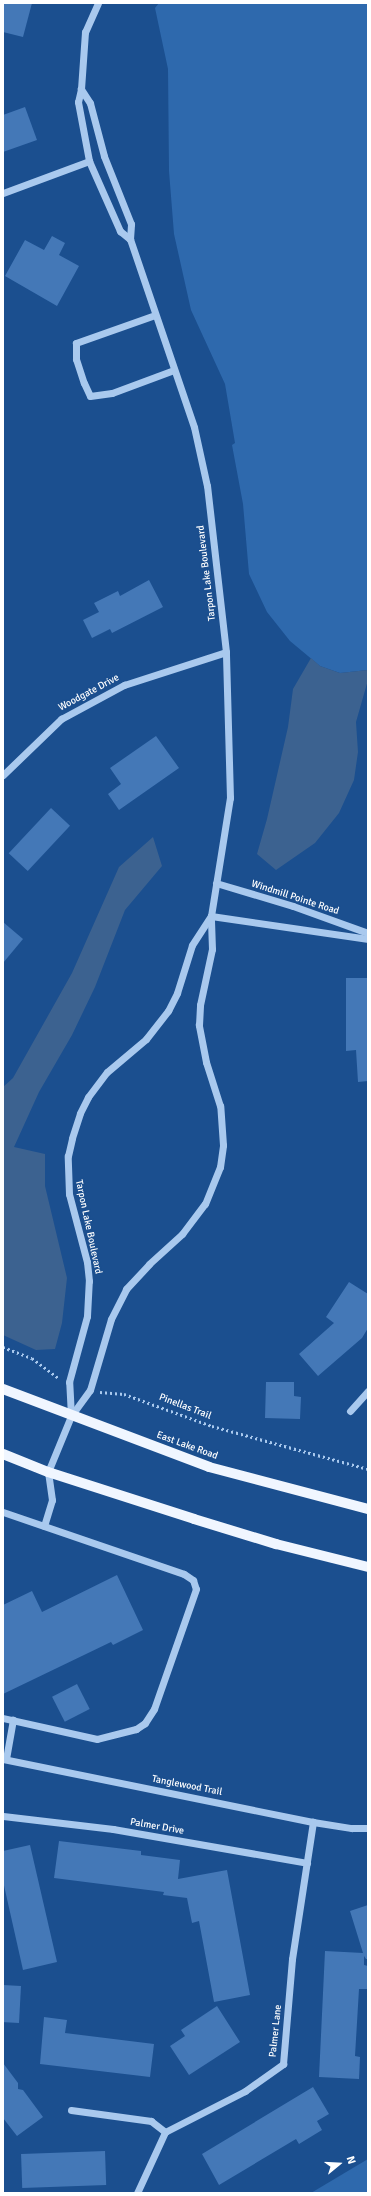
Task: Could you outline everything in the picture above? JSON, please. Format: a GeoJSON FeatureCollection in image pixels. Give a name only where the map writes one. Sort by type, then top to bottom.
{"type":"FeatureCollection","features":[{"type":"Feature","properties":{"kind":"main road","name":"East Lake Road"},"geometry":{"type":"LineString","coordinates":[[3,1389],[71,1416],[210,1467],[368,1509]]}},
{"type":"Feature","properties":{"kind":"main road"},"geometry":{"type":"LineString","coordinates":[[3,1454],[48,1472],[276,1544],[368,1567]]}},
{"type":"Feature","properties":{"kind":"street","name":"Tarpon Lake Boulevard"},"geometry":{"type":"LineString","coordinates":[[98,3],[85,32],[81,89],[78,102],[89,161],[120,231],[130,239]]}},
{"type":"Feature","properties":{"kind":"street","name":"Tarpon Lake Boulevard"},"geometry":{"type":"LineString","coordinates":[[71,1416],[90,1390],[111,1319],[126,1289],[148,1264],[182,1234],[195,1219],[205,1204],[220,1167],[223,1145],[222,1124],[214,1085],[206,1062],[199,1025],[200,1005],[212,949],[211,916],[230,798],[226,652],[207,486],[194,427],[130,239],[131,224],[104,156],[90,103],[81,89]]}},
{"type":"Feature","properties":{"kind":"street"},"geometry":{"type":"LineString","coordinates":[[3,193],[89,161]]}},
{"type":"Feature","properties":{"kind":"street"},"geometry":{"type":"LineString","coordinates":[[155,315],[76,343],[76,358],[84,383],[90,396],[112,393],[174,370]]}},
{"type":"Feature","properties":{"kind":"street","name":"Woodgate Drive"},"geometry":{"type":"LineString","coordinates":[[3,775],[61,719],[124,685],[226,652]]}},
{"type":"Feature","properties":{"kind":"street","name":"Windmill Pointe Road"},"geometry":{"type":"LineString","coordinates":[[216,883],[293,906],[368,933]]}},
{"type":"Feature","properties":{"kind":"street","name":"Tarpon Lake Boulevard"},"geometry":{"type":"LineString","coordinates":[[71,1416],[69,1382],[85,1323],[89,1298],[88,1262],[69,1194],[68,1161],[72,1138],[80,1113],[88,1097],[102,1078],[119,1061],[146,1039],[168,1011],[179,986],[192,945],[211,916]]}},
{"type":"Feature","properties":{"kind":"street"},"geometry":{"type":"LineString","coordinates":[[211,916],[368,939]]}},
{"type":"Feature","properties":{"kind":"street"},"geometry":{"type":"LineString","coordinates":[[350,1411],[368,1391]]}},
{"type":"Feature","properties":{"kind":"street"},"geometry":{"type":"LineString","coordinates":[[44,1526],[52,1500],[48,1472],[71,1416]]}},
{"type":"Feature","properties":{"kind":"street"},"geometry":{"type":"LineString","coordinates":[[3,1512],[184,1574],[193,1580],[196,1589],[154,1709],[145,1723],[136,1729],[97,1739],[3,1718]]}},
{"type":"Feature","properties":{"kind":"street"},"geometry":{"type":"LineString","coordinates":[[4,1759],[13,1720]]}},
{"type":"Feature","properties":{"kind":"street","name":"Tanglewood Trail"},"geometry":{"type":"LineString","coordinates":[[4,1759],[313,1822],[352,1828],[368,1828]]}},
{"type":"Feature","properties":{"kind":"street","name":"Palmer Drive"},"geometry":{"type":"LineString","coordinates":[[3,1816],[113,1829],[307,1863]]}},
{"type":"Feature","properties":{"kind":"street","name":"Palmer Lane"},"geometry":{"type":"LineString","coordinates":[[165,2132],[246,2092],[283,2064],[292,1960],[313,1822]]}},
{"type":"Feature","properties":{"kind":"street"},"geometry":{"type":"LineString","coordinates":[[71,2110],[151,2121],[165,2132],[137,2193]]}},
{"type":"Feature","properties":{"kind":"path"},"geometry":{"type":"LineString","coordinates":[[3,1347],[32,1358],[55,1377],[69,1382]]}},
{"type":"Feature","properties":{"kind":"path","name":"Pinellas Trail"},"geometry":{"type":"LineString","coordinates":[[90,1390],[104,1393],[124,1394],[212,1426],[368,1469]]}},
{"type":"Feature","properties":{"kind":"shaded area"},"geometry":{"type":"Polygon","coordinates":[[[159,3],[368,3],[368,670],[340,673],[320,666],[290,641],[267,612],[249,574],[243,504],[232,445],[235,443],[225,384],[191,310],[174,234],[169,171],[168,69],[155,8],[159,3]]]}},
{"type":"Feature","properties":{"kind":"shaded area"},"geometry":{"type":"Polygon","coordinates":[[[311,658],[320,666],[340,673],[368,670],[368,680],[356,722],[358,752],[354,780],[339,813],[315,843],[276,870],[257,854],[267,819],[288,727],[293,689],[311,658]]]}},
{"type":"Feature","properties":{"kind":"shaded area"},"geometry":{"type":"Polygon","coordinates":[[[153,837],[162,866],[125,910],[95,987],[72,1035],[39,1092],[14,1147],[45,1154],[45,1186],[67,1278],[62,1323],[55,1349],[36,1350],[3,1335],[3,1087],[13,1078],[72,973],[119,867],[153,837]]]}},
{"type":"Feature","properties":{"kind":"shaded area"},"geometry":{"type":"Polygon","coordinates":[[[368,2159],[368,2193],[311,2193],[368,2159]]]}},
{"type":"Feature","properties":{"kind":"building"},"geometry":{"type":"Polygon","coordinates":[[[3,3],[32,3],[23,37],[3,32],[3,3]]]}},
{"type":"Feature","properties":{"kind":"building"},"geometry":{"type":"Polygon","coordinates":[[[25,107],[37,140],[3,152],[3,115],[25,107]]]}},
{"type":"Feature","properties":{"kind":"building"},"geometry":{"type":"Polygon","coordinates":[[[52,236],[65,243],[59,255],[79,266],[57,306],[5,276],[25,240],[44,250],[52,236]]]}},
{"type":"Feature","properties":{"kind":"building"},"geometry":{"type":"Polygon","coordinates":[[[149,580],[163,607],[112,633],[110,629],[92,638],[83,620],[99,612],[94,603],[118,591],[120,596],[149,580]]]}},
{"type":"Feature","properties":{"kind":"building"},"geometry":{"type":"Polygon","coordinates":[[[156,736],[179,768],[119,810],[108,794],[121,784],[110,768],[156,736]]]}},
{"type":"Feature","properties":{"kind":"building"},"geometry":{"type":"Polygon","coordinates":[[[51,808],[70,826],[28,871],[9,853],[51,808]]]}},
{"type":"Feature","properties":{"kind":"building"},"geometry":{"type":"Polygon","coordinates":[[[3,922],[23,939],[3,963],[3,922]]]}},
{"type":"Feature","properties":{"kind":"building"},"geometry":{"type":"Polygon","coordinates":[[[346,978],[368,978],[368,1081],[358,1082],[356,1050],[346,1051],[346,978]]]}},
{"type":"Feature","properties":{"kind":"building"},"geometry":{"type":"Polygon","coordinates":[[[349,1282],[368,1294],[368,1328],[362,1338],[318,1376],[299,1354],[334,1323],[326,1317],[349,1282]]]}},
{"type":"Feature","properties":{"kind":"building"},"geometry":{"type":"Polygon","coordinates":[[[266,1382],[294,1382],[294,1396],[301,1397],[300,1419],[265,1418],[266,1382]]]}},
{"type":"Feature","properties":{"kind":"building"},"geometry":{"type":"Polygon","coordinates":[[[117,1575],[143,1630],[113,1645],[111,1642],[3,1694],[3,1605],[32,1591],[42,1612],[117,1575]]]}},
{"type":"Feature","properties":{"kind":"building"},"geometry":{"type":"Polygon","coordinates":[[[77,1684],[90,1709],[65,1722],[52,1697],[77,1684]]]}},
{"type":"Feature","properties":{"kind":"building"},"geometry":{"type":"Polygon","coordinates":[[[59,1841],[141,1851],[141,1855],[180,1860],[178,1879],[227,1870],[250,1995],[214,2002],[199,1921],[192,1923],[187,1898],[163,1895],[164,1892],[54,1878],[59,1841]]]}},
{"type":"Feature","properties":{"kind":"building"},"geometry":{"type":"Polygon","coordinates":[[[30,1845],[57,1962],[23,1970],[3,1881],[3,1851],[30,1845]]]}},
{"type":"Feature","properties":{"kind":"building"},"geometry":{"type":"Polygon","coordinates":[[[368,1905],[368,1959],[364,1956],[364,1965],[368,1966],[368,1989],[359,1989],[355,2056],[360,2057],[359,2079],[319,2077],[325,1951],[363,1953],[350,1911],[368,1905]]]}},
{"type":"Feature","properties":{"kind":"building"},"geometry":{"type":"Polygon","coordinates":[[[3,1985],[21,1986],[19,2023],[3,2022],[3,1985]]]}},
{"type":"Feature","properties":{"kind":"building"},"geometry":{"type":"Polygon","coordinates":[[[217,2006],[240,2042],[189,2075],[170,2046],[185,2036],[181,2030],[217,2006]]]}},
{"type":"Feature","properties":{"kind":"building"},"geometry":{"type":"Polygon","coordinates":[[[44,2017],[67,2020],[65,2033],[154,2044],[150,2077],[40,2064],[44,2017]]]}},
{"type":"Feature","properties":{"kind":"building"},"geometry":{"type":"Polygon","coordinates":[[[3,2063],[18,2083],[18,2089],[23,2090],[43,2117],[17,2136],[3,2118],[3,2063]]]}},
{"type":"Feature","properties":{"kind":"building"},"geometry":{"type":"Polygon","coordinates":[[[313,2087],[329,2114],[317,2121],[322,2130],[299,2144],[296,2139],[219,2185],[202,2154],[313,2087]]]}},
{"type":"Feature","properties":{"kind":"building"},"geometry":{"type":"Polygon","coordinates":[[[105,2151],[106,2185],[22,2188],[21,2154],[105,2151]]]}}]}
